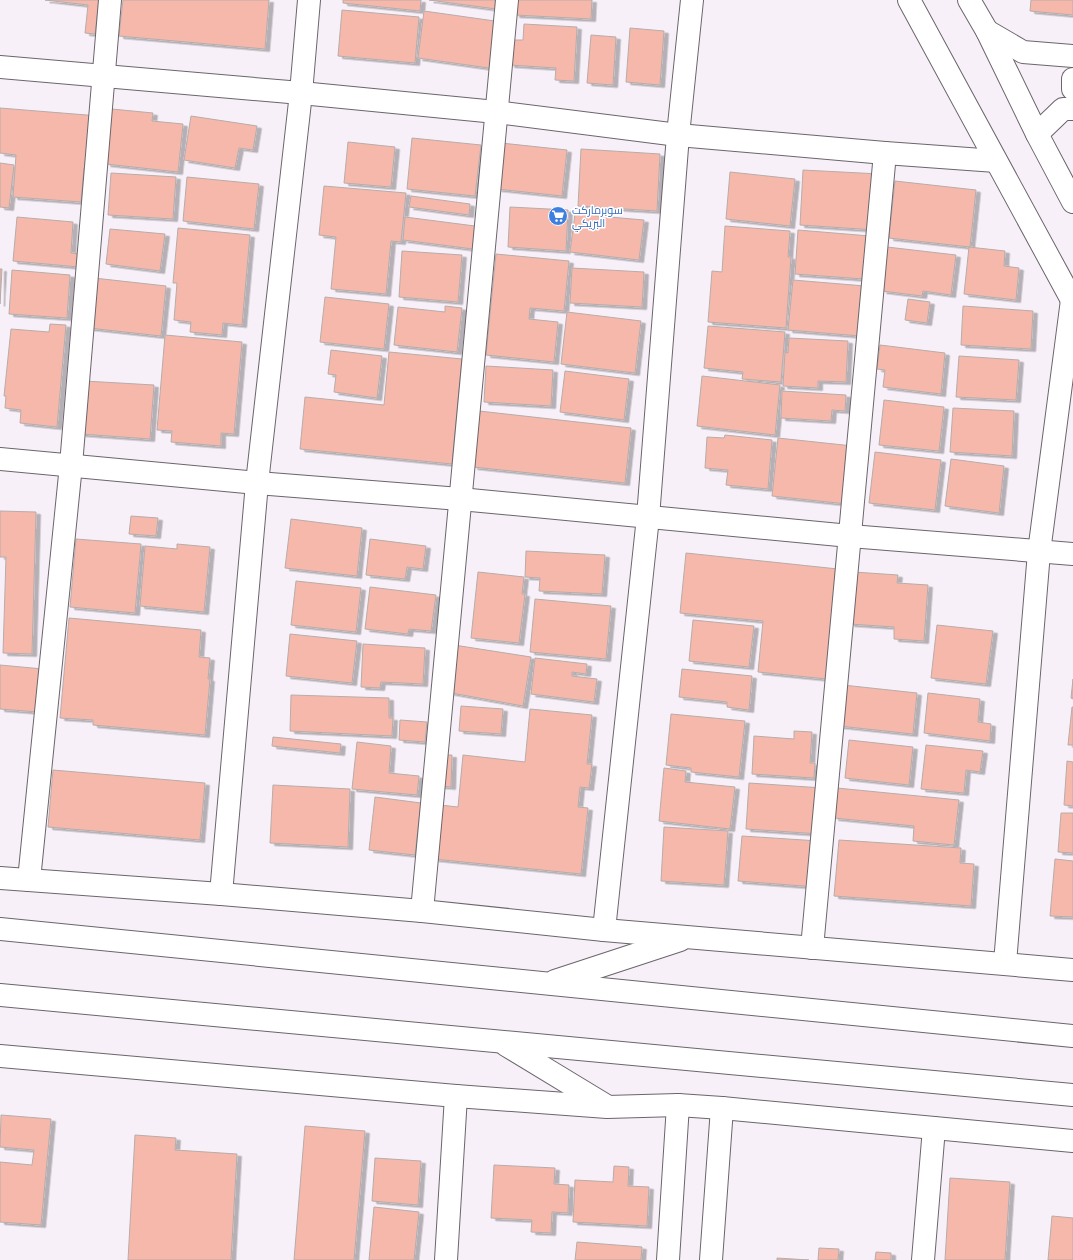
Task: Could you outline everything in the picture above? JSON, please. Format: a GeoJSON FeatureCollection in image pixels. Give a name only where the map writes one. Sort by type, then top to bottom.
{"type":"FeatureCollection","features":[{"type":"Feature","properties":{"kind":"street"},"geometry":{"type":"LineString","coordinates":[[29,880],[71,465],[110,0]]}},
{"type":"Feature","properties":{"kind":"street"},"geometry":{"type":"LineString","coordinates":[[221,894],[257,483],[301,93],[309,0]]}},
{"type":"Feature","properties":{"kind":"street"},"geometry":{"type":"LineString","coordinates":[[422,911],[507,0]]}},
{"type":"Feature","properties":{"kind":"street"},"geometry":{"type":"LineString","coordinates":[[604,930],[648,517],[678,134],[692,0]]}},
{"type":"Feature","properties":{"kind":"street"},"geometry":{"type":"LineString","coordinates":[[909,0],[1072,301],[1039,552],[1005,963]]}},
{"type":"Feature","properties":{"kind":"street"},"geometry":{"type":"LineString","coordinates":[[969,0],[987,31],[1037,134],[1073,202]]}},
{"type":"Feature","properties":{"kind":"street"},"geometry":{"type":"LineString","coordinates":[[987,31],[1023,52],[1073,56]]}},
{"type":"Feature","properties":{"kind":"street"},"geometry":{"type":"LineString","coordinates":[[0,67],[301,93],[496,112],[678,134],[885,153],[996,161]]}},
{"type":"Feature","properties":{"kind":"street"},"geometry":{"type":"LineString","coordinates":[[1073,79],[1073,89]]}},
{"type":"Feature","properties":{"kind":"street"},"geometry":{"type":"LineString","coordinates":[[1037,134],[1063,110],[1073,109]]}},
{"type":"Feature","properties":{"kind":"street"},"geometry":{"type":"LineString","coordinates":[[812,948],[885,153]]}},
{"type":"Feature","properties":{"kind":"street"},"geometry":{"type":"LineString","coordinates":[[0,459],[257,483],[460,499],[850,536],[1073,554]]}},
{"type":"Feature","properties":{"kind":"street"},"geometry":{"type":"LineString","coordinates":[[0,878],[221,894],[422,911],[604,930],[1073,970]]}},
{"type":"Feature","properties":{"kind":"street"},"geometry":{"type":"LineString","coordinates":[[0,916],[35,933]]}},
{"type":"Feature","properties":{"kind":"street"},"geometry":{"type":"LineString","coordinates":[[0,929],[1073,1036]]}},
{"type":"Feature","properties":{"kind":"street"},"geometry":{"type":"LineString","coordinates":[[546,983],[691,937]]}},
{"type":"Feature","properties":{"kind":"street"},"geometry":{"type":"LineString","coordinates":[[0,995],[1073,1095]]}},
{"type":"Feature","properties":{"kind":"street"},"geometry":{"type":"LineString","coordinates":[[502,1042],[607,1107]]}},
{"type":"Feature","properties":{"kind":"street"},"geometry":{"type":"LineString","coordinates":[[0,1056],[456,1096],[607,1107],[678,1105],[722,1108],[1073,1141]]}},
{"type":"Feature","properties":{"kind":"street"},"geometry":{"type":"LineString","coordinates":[[446,1260],[456,1096]]}},
{"type":"Feature","properties":{"kind":"street"},"geometry":{"type":"LineString","coordinates":[[668,1260],[678,1105]]}},
{"type":"Feature","properties":{"kind":"street"},"geometry":{"type":"LineString","coordinates":[[711,1260],[722,1108]]}},
{"type":"Feature","properties":{"kind":"street"},"geometry":{"type":"LineString","coordinates":[[923,1260],[934,1128]]}},
{"type":"Feature","properties":{"kind":"building"},"geometry":{"type":"Polygon","coordinates":[[[45,0],[99,0],[95,34],[85,33],[88,5],[45,0]]]}},
{"type":"Feature","properties":{"kind":"building"},"geometry":{"type":"Polygon","coordinates":[[[123,0],[269,0],[265,49],[119,36],[123,0]]]}},
{"type":"Feature","properties":{"kind":"building"},"geometry":{"type":"Polygon","coordinates":[[[343,0],[421,0],[420,11],[343,3],[343,0]]]}},
{"type":"Feature","properties":{"kind":"building"},"geometry":{"type":"Polygon","coordinates":[[[429,0],[497,0],[496,9],[429,0]]]}},
{"type":"Feature","properties":{"kind":"building"},"geometry":{"type":"Polygon","coordinates":[[[516,0],[592,0],[591,19],[515,15],[516,0]]]}},
{"type":"Feature","properties":{"kind":"building"},"geometry":{"type":"Polygon","coordinates":[[[1031,0],[1073,0],[1073,15],[1030,11],[1031,0]]]}},
{"type":"Feature","properties":{"kind":"building"},"geometry":{"type":"Polygon","coordinates":[[[342,10],[419,17],[415,63],[338,56],[342,10]]]}},
{"type":"Feature","properties":{"kind":"building"},"geometry":{"type":"Polygon","coordinates":[[[424,11],[502,22],[496,69],[418,58],[424,11]]]}},
{"type":"Feature","properties":{"kind":"building"},"geometry":{"type":"Polygon","coordinates":[[[524,24],[577,27],[574,81],[555,80],[556,68],[510,65],[512,40],[523,40],[524,24]]]}},
{"type":"Feature","properties":{"kind":"building"},"geometry":{"type":"Polygon","coordinates":[[[630,28],[664,31],[660,85],[626,82],[630,28]]]}},
{"type":"Feature","properties":{"kind":"building"},"geometry":{"type":"Polygon","coordinates":[[[591,35],[616,37],[613,85],[587,83],[591,35]]]}},
{"type":"Feature","properties":{"kind":"building"},"geometry":{"type":"Polygon","coordinates":[[[0,108],[99,116],[94,169],[84,168],[81,202],[13,197],[16,155],[0,153],[0,108]]]}},
{"type":"Feature","properties":{"kind":"building"},"geometry":{"type":"Polygon","coordinates":[[[112,109],[153,113],[152,121],[183,124],[178,172],[106,164],[112,109]]]}},
{"type":"Feature","properties":{"kind":"building"},"geometry":{"type":"Polygon","coordinates":[[[191,116],[257,126],[253,150],[239,148],[235,168],[184,160],[191,116]]]}},
{"type":"Feature","properties":{"kind":"building"},"geometry":{"type":"Polygon","coordinates":[[[412,138],[481,145],[475,196],[407,189],[412,138]]]}},
{"type":"Feature","properties":{"kind":"building"},"geometry":{"type":"Polygon","coordinates":[[[348,142],[395,147],[391,187],[344,183],[348,142]]]}},
{"type":"Feature","properties":{"kind":"building"},"geometry":{"type":"Polygon","coordinates":[[[501,143],[567,150],[562,196],[497,189],[501,143]]]}},
{"type":"Feature","properties":{"kind":"building"},"geometry":{"type":"Polygon","coordinates":[[[581,149],[660,154],[657,211],[578,206],[581,149]]]}},
{"type":"Feature","properties":{"kind":"building"},"geometry":{"type":"Polygon","coordinates":[[[0,163],[14,165],[9,208],[0,207],[0,163]]]}},
{"type":"Feature","properties":{"kind":"building"},"geometry":{"type":"Polygon","coordinates":[[[803,170],[880,174],[876,230],[800,225],[803,170]]]}},
{"type":"Feature","properties":{"kind":"building"},"geometry":{"type":"Polygon","coordinates":[[[730,172],[795,179],[790,226],[726,219],[730,172]]]}},
{"type":"Feature","properties":{"kind":"building"},"geometry":{"type":"Polygon","coordinates":[[[111,173],[176,177],[173,219],[108,215],[111,173]]]}},
{"type":"Feature","properties":{"kind":"building"},"geometry":{"type":"Polygon","coordinates":[[[187,177],[259,184],[254,229],[183,221],[187,177]]]}},
{"type":"Feature","properties":{"kind":"building"},"geometry":{"type":"Polygon","coordinates":[[[895,181],[976,190],[970,247],[889,238],[895,181]]]}},
{"type":"Feature","properties":{"kind":"building"},"geometry":{"type":"Polygon","coordinates":[[[324,186],[406,193],[401,242],[391,241],[386,294],[331,289],[336,237],[319,235],[324,186]]]}},
{"type":"Feature","properties":{"kind":"building"},"geometry":{"type":"Polygon","coordinates":[[[411,196],[470,204],[469,215],[409,207],[411,196]]]}},
{"type":"Feature","properties":{"kind":"building"},"geometry":{"type":"Polygon","coordinates":[[[510,207],[568,210],[566,251],[508,247],[510,207]]]}},
{"type":"Feature","properties":{"kind":"building"},"geometry":{"type":"Polygon","coordinates":[[[575,214],[644,220],[639,260],[570,252],[575,214]]]}},
{"type":"Feature","properties":{"kind":"building"},"geometry":{"type":"Polygon","coordinates":[[[17,217],[73,222],[71,253],[80,254],[79,267],[13,261],[17,217]]]}},
{"type":"Feature","properties":{"kind":"building"},"geometry":{"type":"Polygon","coordinates":[[[405,217],[475,226],[473,249],[403,240],[405,217]]]}},
{"type":"Feature","properties":{"kind":"building"},"geometry":{"type":"Polygon","coordinates":[[[725,226],[790,231],[788,257],[791,257],[786,328],[708,322],[712,271],[722,272],[725,226]]]}},
{"type":"Feature","properties":{"kind":"building"},"geometry":{"type":"Polygon","coordinates":[[[178,228],[250,235],[242,325],[223,323],[222,335],[190,332],[191,322],[174,320],[177,283],[173,283],[178,228]]]}},
{"type":"Feature","properties":{"kind":"building"},"geometry":{"type":"Polygon","coordinates":[[[110,229],[165,234],[160,271],[106,264],[110,229]]]}},
{"type":"Feature","properties":{"kind":"building"},"geometry":{"type":"Polygon","coordinates":[[[798,230],[870,236],[864,279],[795,274],[798,230]]]}},
{"type":"Feature","properties":{"kind":"building"},"geometry":{"type":"Polygon","coordinates":[[[887,247],[956,255],[951,295],[923,291],[922,296],[882,291],[887,247]]]}},
{"type":"Feature","properties":{"kind":"building"},"geometry":{"type":"Polygon","coordinates":[[[969,247],[1005,251],[1004,266],[1019,268],[1016,300],[964,294],[969,247]]]}},
{"type":"Feature","properties":{"kind":"building"},"geometry":{"type":"Polygon","coordinates":[[[402,251],[462,255],[458,302],[399,297],[402,251]]]}},
{"type":"Feature","properties":{"kind":"building"},"geometry":{"type":"Polygon","coordinates":[[[496,254],[569,261],[564,311],[530,308],[529,319],[558,322],[554,362],[486,355],[496,254]]]}},
{"type":"Feature","properties":{"kind":"building"},"geometry":{"type":"Polygon","coordinates":[[[572,268],[644,272],[642,307],[570,303],[572,268]]]}},
{"type":"Feature","properties":{"kind":"building"},"geometry":{"type":"Polygon","coordinates":[[[0,269],[2,269],[0,304],[0,269]]]}},
{"type":"Feature","properties":{"kind":"building"},"geometry":{"type":"Polygon","coordinates":[[[12,270],[70,275],[67,318],[9,314],[12,270]]]}},
{"type":"Feature","properties":{"kind":"building"},"geometry":{"type":"Polygon","coordinates":[[[94,278],[166,286],[161,336],[89,328],[94,278]]]}},
{"type":"Feature","properties":{"kind":"building"},"geometry":{"type":"Polygon","coordinates":[[[793,280],[865,286],[860,336],[788,330],[793,280]]]}},
{"type":"Feature","properties":{"kind":"building"},"geometry":{"type":"Polygon","coordinates":[[[325,297],[389,304],[384,349],[320,342],[325,297]]]}},
{"type":"Feature","properties":{"kind":"building"},"geometry":{"type":"Polygon","coordinates":[[[908,299],[930,302],[927,323],[905,320],[908,299]]]}},
{"type":"Feature","properties":{"kind":"building"},"geometry":{"type":"Polygon","coordinates":[[[445,306],[462,308],[457,352],[394,345],[398,307],[445,312],[445,306]]]}},
{"type":"Feature","properties":{"kind":"building"},"geometry":{"type":"Polygon","coordinates":[[[963,306],[1033,311],[1031,349],[961,345],[963,306]]]}},
{"type":"Feature","properties":{"kind":"building"},"geometry":{"type":"Polygon","coordinates":[[[567,312],[641,321],[635,373],[561,364],[567,312]]]}},
{"type":"Feature","properties":{"kind":"building"},"geometry":{"type":"Polygon","coordinates":[[[50,324],[66,325],[57,427],[20,423],[21,410],[5,408],[6,396],[4,396],[11,329],[49,332],[50,324]]]}},
{"type":"Feature","properties":{"kind":"building"},"geometry":{"type":"Polygon","coordinates":[[[708,326],[785,332],[781,382],[742,379],[743,372],[704,368],[708,326]]]}},
{"type":"Feature","properties":{"kind":"building"},"geometry":{"type":"Polygon","coordinates":[[[165,335],[242,342],[234,434],[221,433],[221,446],[171,442],[172,431],[157,430],[165,335]]]}},
{"type":"Feature","properties":{"kind":"building"},"geometry":{"type":"Polygon","coordinates":[[[789,338],[848,341],[846,382],[818,381],[818,388],[783,386],[785,352],[788,353],[789,338]]]}},
{"type":"Feature","properties":{"kind":"building"},"geometry":{"type":"Polygon","coordinates":[[[880,345],[945,353],[941,394],[883,387],[885,370],[877,369],[880,345]]]}},
{"type":"Feature","properties":{"kind":"building"},"geometry":{"type":"Polygon","coordinates":[[[331,350],[382,356],[377,398],[334,392],[336,375],[328,374],[331,350]]]}},
{"type":"Feature","properties":{"kind":"building"},"geometry":{"type":"Polygon","coordinates":[[[389,352],[462,359],[452,464],[300,449],[305,397],[384,405],[389,352]]]}},
{"type":"Feature","properties":{"kind":"building"},"geometry":{"type":"Polygon","coordinates":[[[959,356],[1019,360],[1016,400],[956,397],[959,356]]]}},
{"type":"Feature","properties":{"kind":"building"},"geometry":{"type":"Polygon","coordinates":[[[486,366],[553,370],[551,406],[484,402],[486,366]]]}},
{"type":"Feature","properties":{"kind":"building"},"geometry":{"type":"Polygon","coordinates":[[[565,371],[629,379],[624,420],[560,412],[565,371]]]}},
{"type":"Feature","properties":{"kind":"building"},"geometry":{"type":"Polygon","coordinates":[[[702,376],[780,385],[775,435],[697,426],[702,376]]]}},
{"type":"Feature","properties":{"kind":"building"},"geometry":{"type":"Polygon","coordinates":[[[85,381],[154,385],[150,439],[81,434],[85,381]]]}},
{"type":"Feature","properties":{"kind":"building"},"geometry":{"type":"Polygon","coordinates":[[[782,391],[846,395],[845,411],[832,410],[831,421],[781,418],[782,391]]]}},
{"type":"Feature","properties":{"kind":"building"},"geometry":{"type":"Polygon","coordinates":[[[884,400],[944,407],[939,451],[879,445],[884,400]]]}},
{"type":"Feature","properties":{"kind":"building"},"geometry":{"type":"Polygon","coordinates":[[[953,408],[1014,411],[1012,456],[950,452],[953,408]]]}},
{"type":"Feature","properties":{"kind":"building"},"geometry":{"type":"Polygon","coordinates":[[[479,411],[631,428],[625,483],[473,467],[479,411]]]}},
{"type":"Feature","properties":{"kind":"building"},"geometry":{"type":"Polygon","coordinates":[[[725,435],[772,440],[768,489],[726,485],[728,470],[705,468],[707,437],[724,438],[725,435]]]}},
{"type":"Feature","properties":{"kind":"building"},"geometry":{"type":"Polygon","coordinates":[[[778,438],[853,446],[847,504],[772,496],[778,438]]]}},
{"type":"Feature","properties":{"kind":"building"},"geometry":{"type":"Polygon","coordinates":[[[875,452],[941,460],[935,510],[869,503],[875,452]]]}},
{"type":"Feature","properties":{"kind":"building"},"geometry":{"type":"Polygon","coordinates":[[[951,459],[1004,466],[999,513],[945,506],[951,459]]]}},
{"type":"Feature","properties":{"kind":"building"},"geometry":{"type":"Polygon","coordinates":[[[0,511],[36,512],[32,654],[3,653],[6,557],[0,557],[0,511]]]}},
{"type":"Feature","properties":{"kind":"building"},"geometry":{"type":"Polygon","coordinates":[[[131,516],[158,518],[156,536],[129,534],[131,516]]]}},
{"type":"Feature","properties":{"kind":"building"},"geometry":{"type":"Polygon","coordinates":[[[291,519],[362,528],[357,576],[285,568],[291,519]]]}},
{"type":"Feature","properties":{"kind":"building"},"geometry":{"type":"Polygon","coordinates":[[[76,539],[141,544],[135,613],[70,607],[76,539]]]}},
{"type":"Feature","properties":{"kind":"building"},"geometry":{"type":"Polygon","coordinates":[[[370,539],[426,546],[423,569],[407,567],[405,579],[366,575],[370,539]]]}},
{"type":"Feature","properties":{"kind":"building"},"geometry":{"type":"Polygon","coordinates":[[[177,544],[210,547],[204,612],[140,606],[145,546],[177,549],[177,544]]]}},
{"type":"Feature","properties":{"kind":"building"},"geometry":{"type":"Polygon","coordinates":[[[526,551],[605,555],[602,594],[539,591],[540,578],[525,577],[526,551]]]}},
{"type":"Feature","properties":{"kind":"building"},"geometry":{"type":"Polygon","coordinates":[[[686,553],[838,569],[827,679],[758,672],[763,621],[680,613],[686,553]]]}},
{"type":"Feature","properties":{"kind":"building"},"geometry":{"type":"Polygon","coordinates":[[[478,572],[524,577],[522,594],[525,594],[519,643],[471,638],[478,572]]]}},
{"type":"Feature","properties":{"kind":"building"},"geometry":{"type":"Polygon","coordinates":[[[854,572],[898,575],[897,583],[928,585],[924,641],[894,639],[894,627],[850,624],[854,572]]]}},
{"type":"Feature","properties":{"kind":"building"},"geometry":{"type":"Polygon","coordinates":[[[296,581],[361,588],[356,632],[291,625],[296,581]]]}},
{"type":"Feature","properties":{"kind":"building"},"geometry":{"type":"Polygon","coordinates":[[[370,587],[436,595],[431,631],[409,629],[408,634],[365,629],[370,587]]]}},
{"type":"Feature","properties":{"kind":"building"},"geometry":{"type":"Polygon","coordinates":[[[535,599],[611,606],[606,659],[530,652],[535,599]]]}},
{"type":"Feature","properties":{"kind":"building"},"geometry":{"type":"Polygon","coordinates":[[[69,618],[201,630],[199,657],[210,658],[208,679],[210,679],[205,735],[93,725],[93,720],[60,718],[69,618]]]}},
{"type":"Feature","properties":{"kind":"building"},"geometry":{"type":"Polygon","coordinates":[[[693,620],[754,626],[749,667],[689,661],[693,620]]]}},
{"type":"Feature","properties":{"kind":"building"},"geometry":{"type":"Polygon","coordinates":[[[937,625],[993,631],[986,684],[931,678],[937,625]]]}},
{"type":"Feature","properties":{"kind":"building"},"geometry":{"type":"Polygon","coordinates":[[[290,634],[357,641],[352,683],[286,676],[290,634]]]}},
{"type":"Feature","properties":{"kind":"building"},"geometry":{"type":"Polygon","coordinates":[[[363,644],[425,648],[423,684],[381,682],[380,688],[361,687],[363,644]]]}},
{"type":"Feature","properties":{"kind":"building"},"geometry":{"type":"Polygon","coordinates":[[[454,645],[531,657],[523,706],[446,692],[454,645]]]}},
{"type":"Feature","properties":{"kind":"building"},"geometry":{"type":"Polygon","coordinates":[[[535,658],[587,664],[586,674],[572,672],[572,676],[597,679],[594,702],[531,694],[535,658]]]}},
{"type":"Feature","properties":{"kind":"building"},"geometry":{"type":"Polygon","coordinates":[[[0,665],[43,669],[38,712],[0,709],[0,665]]]}},
{"type":"Feature","properties":{"kind":"building"},"geometry":{"type":"Polygon","coordinates":[[[682,669],[752,676],[749,710],[727,707],[727,702],[679,697],[682,669]]]}},
{"type":"Feature","properties":{"kind":"building"},"geometry":{"type":"Polygon","coordinates":[[[1073,679],[1073,699],[1071,698],[1073,679]]]}},
{"type":"Feature","properties":{"kind":"building"},"geometry":{"type":"Polygon","coordinates":[[[843,685],[917,693],[913,734],[839,726],[843,685]]]}},
{"type":"Feature","properties":{"kind":"building"},"geometry":{"type":"Polygon","coordinates":[[[928,693],[980,699],[978,722],[991,724],[990,741],[924,733],[928,693]]]}},
{"type":"Feature","properties":{"kind":"building"},"geometry":{"type":"Polygon","coordinates":[[[291,695],[389,698],[389,718],[393,718],[392,736],[290,731],[291,695]]]}},
{"type":"Feature","properties":{"kind":"building"},"geometry":{"type":"Polygon","coordinates":[[[461,706],[503,709],[501,734],[459,731],[461,706]]]}},
{"type":"Feature","properties":{"kind":"building"},"geometry":{"type":"Polygon","coordinates":[[[1072,707],[1073,745],[1068,745],[1072,707]]]}},
{"type":"Feature","properties":{"kind":"building"},"geometry":{"type":"Polygon","coordinates":[[[530,709],[592,715],[587,764],[592,764],[589,788],[580,787],[578,807],[588,808],[581,874],[434,859],[440,805],[458,807],[463,755],[525,762],[530,709]]]}},
{"type":"Feature","properties":{"kind":"building"},"geometry":{"type":"Polygon","coordinates":[[[671,714],[745,721],[739,777],[691,772],[691,768],[666,765],[671,714]]]}},
{"type":"Feature","properties":{"kind":"building"},"geometry":{"type":"Polygon","coordinates":[[[400,720],[427,722],[425,742],[399,740],[400,720]]]}},
{"type":"Feature","properties":{"kind":"building"},"geometry":{"type":"Polygon","coordinates":[[[794,731],[812,732],[810,763],[815,763],[814,778],[752,774],[754,736],[794,739],[794,731]]]}},
{"type":"Feature","properties":{"kind":"building"},"geometry":{"type":"Polygon","coordinates":[[[273,737],[341,744],[340,753],[272,746],[273,737]]]}},
{"type":"Feature","properties":{"kind":"building"},"geometry":{"type":"Polygon","coordinates":[[[849,740],[913,747],[909,785],[845,778],[849,740]]]}},
{"type":"Feature","properties":{"kind":"building"},"geometry":{"type":"Polygon","coordinates":[[[357,742],[391,746],[389,773],[419,776],[417,795],[352,789],[357,742]]]}},
{"type":"Feature","properties":{"kind":"building"},"geometry":{"type":"Polygon","coordinates":[[[926,745],[983,751],[980,772],[966,770],[964,793],[921,789],[926,745]]]}},
{"type":"Feature","properties":{"kind":"building"},"geometry":{"type":"Polygon","coordinates":[[[441,755],[452,755],[451,787],[440,786],[441,755]]]}},
{"type":"Feature","properties":{"kind":"building"},"geometry":{"type":"Polygon","coordinates":[[[1067,761],[1073,762],[1073,806],[1064,805],[1067,761]]]}},
{"type":"Feature","properties":{"kind":"building"},"geometry":{"type":"Polygon","coordinates":[[[664,768],[686,771],[685,782],[735,787],[730,829],[659,821],[664,768]]]}},
{"type":"Feature","properties":{"kind":"building"},"geometry":{"type":"Polygon","coordinates":[[[53,770],[205,783],[200,840],[48,827],[53,770]]]}},
{"type":"Feature","properties":{"kind":"building"},"geometry":{"type":"Polygon","coordinates":[[[749,783],[823,788],[820,834],[746,829],[749,783]]]}},
{"type":"Feature","properties":{"kind":"building"},"geometry":{"type":"Polygon","coordinates":[[[273,785],[350,789],[348,847],[270,843],[273,785]]]}},
{"type":"Feature","properties":{"kind":"building"},"geometry":{"type":"Polygon","coordinates":[[[837,788],[959,800],[954,845],[913,841],[914,826],[834,818],[837,788]]]}},
{"type":"Feature","properties":{"kind":"building"},"geometry":{"type":"Polygon","coordinates":[[[375,797],[421,803],[415,855],[369,850],[375,797]]]}},
{"type":"Feature","properties":{"kind":"building"},"geometry":{"type":"Polygon","coordinates":[[[1061,813],[1073,813],[1073,853],[1058,852],[1061,813]]]}},
{"type":"Feature","properties":{"kind":"building"},"geometry":{"type":"Polygon","coordinates":[[[664,827],[728,831],[724,885],[661,881],[664,827]]]}},
{"type":"Feature","properties":{"kind":"building"},"geometry":{"type":"Polygon","coordinates":[[[742,836],[819,841],[816,887],[738,881],[742,836]]]}},
{"type":"Feature","properties":{"kind":"building"},"geometry":{"type":"Polygon","coordinates":[[[839,840],[961,848],[960,863],[974,864],[971,906],[834,896],[839,840]]]}},
{"type":"Feature","properties":{"kind":"building"},"geometry":{"type":"Polygon","coordinates":[[[1055,859],[1073,861],[1073,917],[1050,916],[1055,859]]]}},
{"type":"Feature","properties":{"kind":"building"},"geometry":{"type":"Polygon","coordinates":[[[1,1115],[51,1119],[41,1225],[0,1222],[0,1162],[32,1165],[34,1150],[0,1147],[1,1115]]]}},
{"type":"Feature","properties":{"kind":"building"},"geometry":{"type":"Polygon","coordinates":[[[305,1126],[365,1131],[354,1260],[294,1260],[305,1126]]]}},
{"type":"Feature","properties":{"kind":"building"},"geometry":{"type":"Polygon","coordinates":[[[135,1135],[176,1138],[175,1150],[237,1154],[231,1260],[128,1260],[135,1135]]]}},
{"type":"Feature","properties":{"kind":"building"},"geometry":{"type":"Polygon","coordinates":[[[375,1158],[421,1161],[418,1205],[372,1201],[375,1158]]]}},
{"type":"Feature","properties":{"kind":"building"},"geometry":{"type":"Polygon","coordinates":[[[494,1165],[555,1168],[554,1184],[569,1185],[568,1213],[552,1212],[551,1233],[531,1232],[532,1220],[491,1218],[494,1165]]]}},
{"type":"Feature","properties":{"kind":"building"},"geometry":{"type":"Polygon","coordinates":[[[614,1166],[629,1167],[628,1186],[649,1187],[647,1226],[573,1222],[575,1180],[613,1182],[614,1166]]]}},
{"type":"Feature","properties":{"kind":"building"},"geometry":{"type":"Polygon","coordinates":[[[950,1178],[1010,1182],[1005,1260],[945,1260],[950,1178]]]}},
{"type":"Feature","properties":{"kind":"building"},"geometry":{"type":"Polygon","coordinates":[[[374,1207],[419,1212],[414,1260],[369,1260],[374,1207]]]}},
{"type":"Feature","properties":{"kind":"building"},"geometry":{"type":"Polygon","coordinates":[[[1052,1216],[1073,1218],[1073,1260],[1048,1260],[1052,1216]]]}},
{"type":"Feature","properties":{"kind":"building"},"geometry":{"type":"Polygon","coordinates":[[[577,1242],[642,1247],[641,1260],[575,1260],[577,1242]]]}},
{"type":"Feature","properties":{"kind":"building"},"geometry":{"type":"Polygon","coordinates":[[[819,1248],[839,1249],[838,1260],[818,1260],[819,1248]]]}},
{"type":"Feature","properties":{"kind":"building"},"geometry":{"type":"Polygon","coordinates":[[[876,1252],[891,1253],[891,1260],[875,1260],[876,1252]]]}},
{"type":"Feature","properties":{"kind":"building"},"geometry":{"type":"Polygon","coordinates":[[[777,1258],[809,1260],[777,1260],[777,1258]]]}},
{"type":"Feature","properties":{"kind":"place","name":"سوبرماركت البريكي"},"geometry":{"type":"Point","coordinates":[558,216]}}]}
